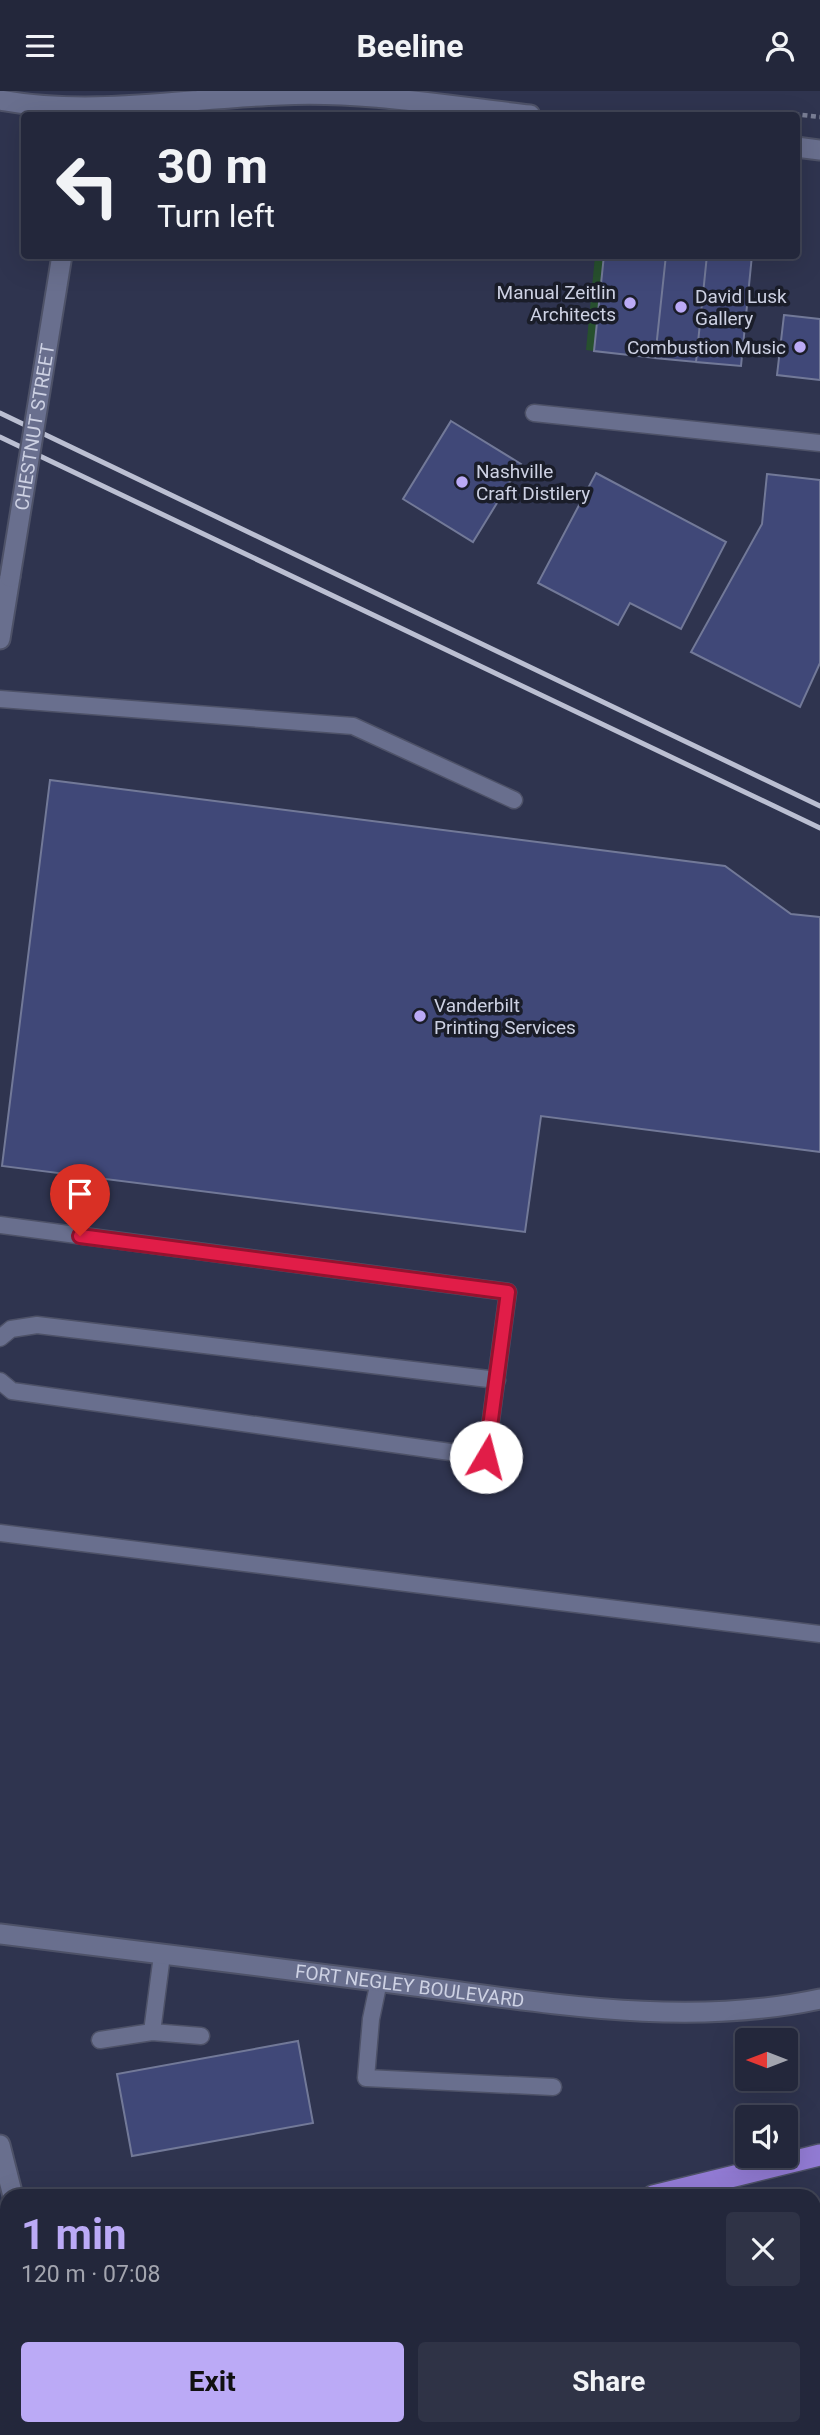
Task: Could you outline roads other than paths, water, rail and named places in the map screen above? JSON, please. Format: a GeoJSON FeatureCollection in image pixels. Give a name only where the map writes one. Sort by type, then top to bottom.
{"type":"FeatureCollection","features":[{"type":"Feature","properties":{"kind":"highway"},"geometry":{"type":"LineString","coordinates":[[682,2189],[820,2155]]}},
{"type":"Feature","properties":{"kind":"street"},"geometry":{"type":"LineString","coordinates":[[0,100],[83,105],[259,96],[353,95],[503,112]]}},
{"type":"Feature","properties":{"kind":"street"},"geometry":{"type":"LineString","coordinates":[[800,148],[820,150]]}},
{"type":"Feature","properties":{"kind":"street","name":"CHESTNUT STREET"},"geometry":{"type":"LineString","coordinates":[[0,639],[3,604],[10,577],[61,259]]}},
{"type":"Feature","properties":{"kind":"street","name":"FORT NEGLEY BOULEVARD"},"geometry":{"type":"LineString","coordinates":[[0,1934],[567,2006],[673,2014],[788,2006],[820,1999]]}},
{"type":"Feature","properties":{"kind":"street"},"geometry":{"type":"LineString","coordinates":[[0,2145],[11,2189]]}},
{"type":"Feature","properties":{"kind":"lane"},"geometry":{"type":"LineString","coordinates":[[534,413],[820,443]]}},
{"type":"Feature","properties":{"kind":"lane"},"geometry":{"type":"LineString","coordinates":[[0,699],[353,726],[514,800]]}},
{"type":"Feature","properties":{"kind":"lane"},"geometry":{"type":"LineString","coordinates":[[0,1226],[508,1292],[486,1457],[12,1391],[0,1381]]}},
{"type":"Feature","properties":{"kind":"lane"},"geometry":{"type":"LineString","coordinates":[[0,1338],[11,1329],[37,1325],[497,1380]]}},
{"type":"Feature","properties":{"kind":"lane"},"geometry":{"type":"LineString","coordinates":[[0,1533],[820,1633]]}},
{"type":"Feature","properties":{"kind":"lane"},"geometry":{"type":"LineString","coordinates":[[152,2032],[162,1955]]}},
{"type":"Feature","properties":{"kind":"lane"},"geometry":{"type":"LineString","coordinates":[[379,1982],[371,2019],[366,2078],[553,2087]]}},
{"type":"Feature","properties":{"kind":"lane"},"geometry":{"type":"LineString","coordinates":[[100,2040],[152,2032],[201,2036]]}},
{"type":"Feature","properties":{"kind":"railway"},"geometry":{"type":"LineString","coordinates":[[0,413],[820,806]]}},
{"type":"Feature","properties":{"kind":"railway"},"geometry":{"type":"LineString","coordinates":[[0,437],[820,828]]}},
{"type":"Feature","properties":{"kind":"place","name":"Manual Zeitlin Architects"},"geometry":{"type":"Point","coordinates":[630,303]}},
{"type":"Feature","properties":{"kind":"place","name":"David Lusk Gallery"},"geometry":{"type":"Point","coordinates":[681,307]}},
{"type":"Feature","properties":{"kind":"place","name":"Combustion Music"},"geometry":{"type":"Point","coordinates":[800,347]}},
{"type":"Feature","properties":{"kind":"place","name":"Nashville Craft Distilery"},"geometry":{"type":"Point","coordinates":[462,482]}},
{"type":"Feature","properties":{"kind":"place","name":"Vanderbilt Printing Services"},"geometry":{"type":"Point","coordinates":[420,1016]}}]}
